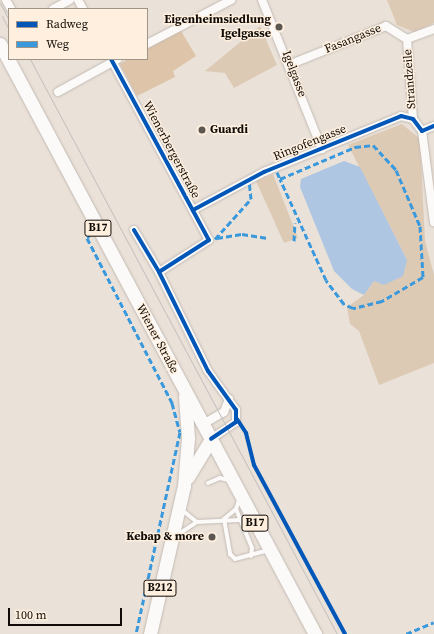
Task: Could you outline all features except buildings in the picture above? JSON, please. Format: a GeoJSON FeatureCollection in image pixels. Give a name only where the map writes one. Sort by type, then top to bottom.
{"type":"FeatureCollection","features":[{"type":"Feature","properties":{"kind":"main road","name":"Wiener Straße"},"geometry":{"type":"LineString","coordinates":[[0,44],[8,59]]}},
{"type":"Feature","properties":{"kind":"main road","name":"Wiener Straße"},"geometry":{"type":"LineString","coordinates":[[9,60],[315,634]]}},
{"type":"Feature","properties":{"kind":"main road","name":"B212"},"geometry":{"type":"LineString","coordinates":[[150,634],[184,486],[188,438],[184,390]]}},
{"type":"Feature","properties":{"kind":"main road","name":"B212"},"geometry":{"type":"LineString","coordinates":[[184,486],[211,439]]}},
{"type":"Feature","properties":{"kind":"street"},"geometry":{"type":"LineString","coordinates":[[55,8],[70,0]]}},
{"type":"Feature","properties":{"kind":"street"},"geometry":{"type":"LineString","coordinates":[[148,43],[230,0]]}},
{"type":"Feature","properties":{"kind":"street","name":"Igelgasse"},"geometry":{"type":"LineString","coordinates":[[262,0],[291,64],[322,149]]}},
{"type":"Feature","properties":{"kind":"street","name":"Fasangasse"},"geometry":{"type":"LineString","coordinates":[[291,64],[386,26],[407,39]]}},
{"type":"Feature","properties":{"kind":"street"},"geometry":{"type":"LineString","coordinates":[[407,39],[434,28]]}},
{"type":"Feature","properties":{"kind":"street","name":"Strandzeile"},"geometry":{"type":"LineString","coordinates":[[407,39],[413,119]]}},
{"type":"Feature","properties":{"kind":"street"},"geometry":{"type":"LineString","coordinates":[[58,92],[114,60]]}},
{"type":"Feature","properties":{"kind":"street","name":"Wienerbergerstraße"},"geometry":{"type":"LineString","coordinates":[[114,60],[209,240],[159,272]]}},
{"type":"Feature","properties":{"kind":"street","name":"Ringofengasse"},"geometry":{"type":"LineString","coordinates":[[193,210],[322,149],[401,116],[413,119]]}},
{"type":"Feature","properties":{"kind":"street"},"geometry":{"type":"LineString","coordinates":[[413,119],[422,131],[434,222]]}},
{"type":"Feature","properties":{"kind":"street"},"geometry":{"type":"LineString","coordinates":[[422,131],[434,126]]}},
{"type":"Feature","properties":{"kind":"street"},"geometry":{"type":"LineString","coordinates":[[134,230],[159,272],[208,371],[229,399],[237,419],[211,439]]}},
{"type":"Feature","properties":{"kind":"street"},"geometry":{"type":"LineString","coordinates":[[203,424],[224,412],[229,399]]}},
{"type":"Feature","properties":{"kind":"lane"},"geometry":{"type":"LineString","coordinates":[[208,483],[220,478],[233,481]]}},
{"type":"Feature","properties":{"kind":"lane"},"geometry":{"type":"LineString","coordinates":[[224,519],[236,509],[241,496]]}},
{"type":"Feature","properties":{"kind":"lane"},"geometry":{"type":"LineString","coordinates":[[179,505],[189,519],[197,522],[224,519],[239,520]]}},
{"type":"Feature","properties":{"kind":"lane"},"geometry":{"type":"LineString","coordinates":[[236,509],[239,520],[252,548],[251,556]]}},
{"type":"Feature","properties":{"kind":"lane"},"geometry":{"type":"LineString","coordinates":[[224,519],[230,554],[242,560],[270,549]]}},
{"type":"Feature","properties":{"kind":"lane"},"geometry":{"type":"LineString","coordinates":[[170,542],[197,522]]}},
{"type":"Feature","properties":{"kind":"shaded area"},"geometry":{"type":"Polygon","coordinates":[[[387,0],[434,0],[434,23],[414,32],[397,25],[387,0]]]}},
{"type":"Feature","properties":{"kind":"shaded area"},"geometry":{"type":"Polygon","coordinates":[[[260,26],[277,65],[234,88],[225,73],[205,71],[260,26]]]}},
{"type":"Feature","properties":{"kind":"shaded area"},"geometry":{"type":"Polygon","coordinates":[[[181,31],[196,56],[173,71],[175,77],[137,96],[120,64],[126,60],[148,60],[148,48],[181,31]]]}},
{"type":"Feature","properties":{"kind":"shaded area"},"geometry":{"type":"Polygon","coordinates":[[[402,124],[420,139],[425,241],[434,275],[434,363],[379,385],[359,331],[350,324],[347,307],[364,295],[374,281],[407,260],[348,145],[402,124]]]}},
{"type":"Feature","properties":{"kind":"shaded area"},"geometry":{"type":"Polygon","coordinates":[[[273,174],[298,238],[284,243],[256,181],[273,174]]]}},
{"type":"Feature","properties":{"kind":"water"},"geometry":{"type":"Polygon","coordinates":[[[344,161],[360,167],[407,260],[403,276],[384,285],[374,281],[364,295],[352,289],[334,271],[300,187],[301,179],[344,161]]]}},
{"type":"Feature","properties":{"kind":"tram line"},"geometry":{"type":"LineString","coordinates":[[0,3],[8,18]]}},
{"type":"Feature","properties":{"kind":"tram line"},"geometry":{"type":"LineString","coordinates":[[2,16],[8,28]]}},
{"type":"Feature","properties":{"kind":"tram line"},"geometry":{"type":"LineString","coordinates":[[31,60],[337,634]]}},
{"type":"Feature","properties":{"kind":"marked path"},"geometry":{"type":"LineString","coordinates":[[277,172],[280,179],[355,147],[373,145],[396,170],[420,226],[423,277],[382,301],[353,308],[344,304],[326,280],[280,179]]}},
{"type":"Feature","properties":{"kind":"marked path"},"geometry":{"type":"LineString","coordinates":[[215,239],[251,199],[249,180]]}},
{"type":"Feature","properties":{"kind":"marked path"},"geometry":{"type":"LineString","coordinates":[[294,241],[295,223]]}},
{"type":"Feature","properties":{"kind":"marked path"},"geometry":{"type":"LineString","coordinates":[[97,226],[87,238],[172,403],[180,432],[136,634]]}},
{"type":"Feature","properties":{"kind":"marked path"},"geometry":{"type":"LineString","coordinates":[[217,238],[242,234],[268,238]]}},
{"type":"Feature","properties":{"kind":"marked path"},"geometry":{"type":"LineString","coordinates":[[406,634],[434,622]]}},
{"type":"Feature","properties":{"kind":"cycle path"},"geometry":{"type":"LineString","coordinates":[[112,60],[209,240],[159,272]]}},
{"type":"Feature","properties":{"kind":"cycle path"},"geometry":{"type":"LineString","coordinates":[[193,210],[264,172],[401,116],[413,119],[422,131],[434,126]]}},
{"type":"Feature","properties":{"kind":"cycle path"},"geometry":{"type":"LineString","coordinates":[[134,230],[159,272],[208,371],[236,410],[236,422],[211,439]]}},
{"type":"Feature","properties":{"kind":"cycle path"},"geometry":{"type":"LineString","coordinates":[[237,419],[246,433],[254,465],[345,634]]}},
{"type":"Feature","properties":{"kind":"place","name":"Eigenheimsiedlung Igelgasse"},"geometry":{"type":"Point","coordinates":[279,27]}},
{"type":"Feature","properties":{"kind":"place","name":"Guardi"},"geometry":{"type":"Point","coordinates":[202,130]}},
{"type":"Feature","properties":{"kind":"place","name":"Kebap & more"},"geometry":{"type":"Point","coordinates":[212,537]}}]}
